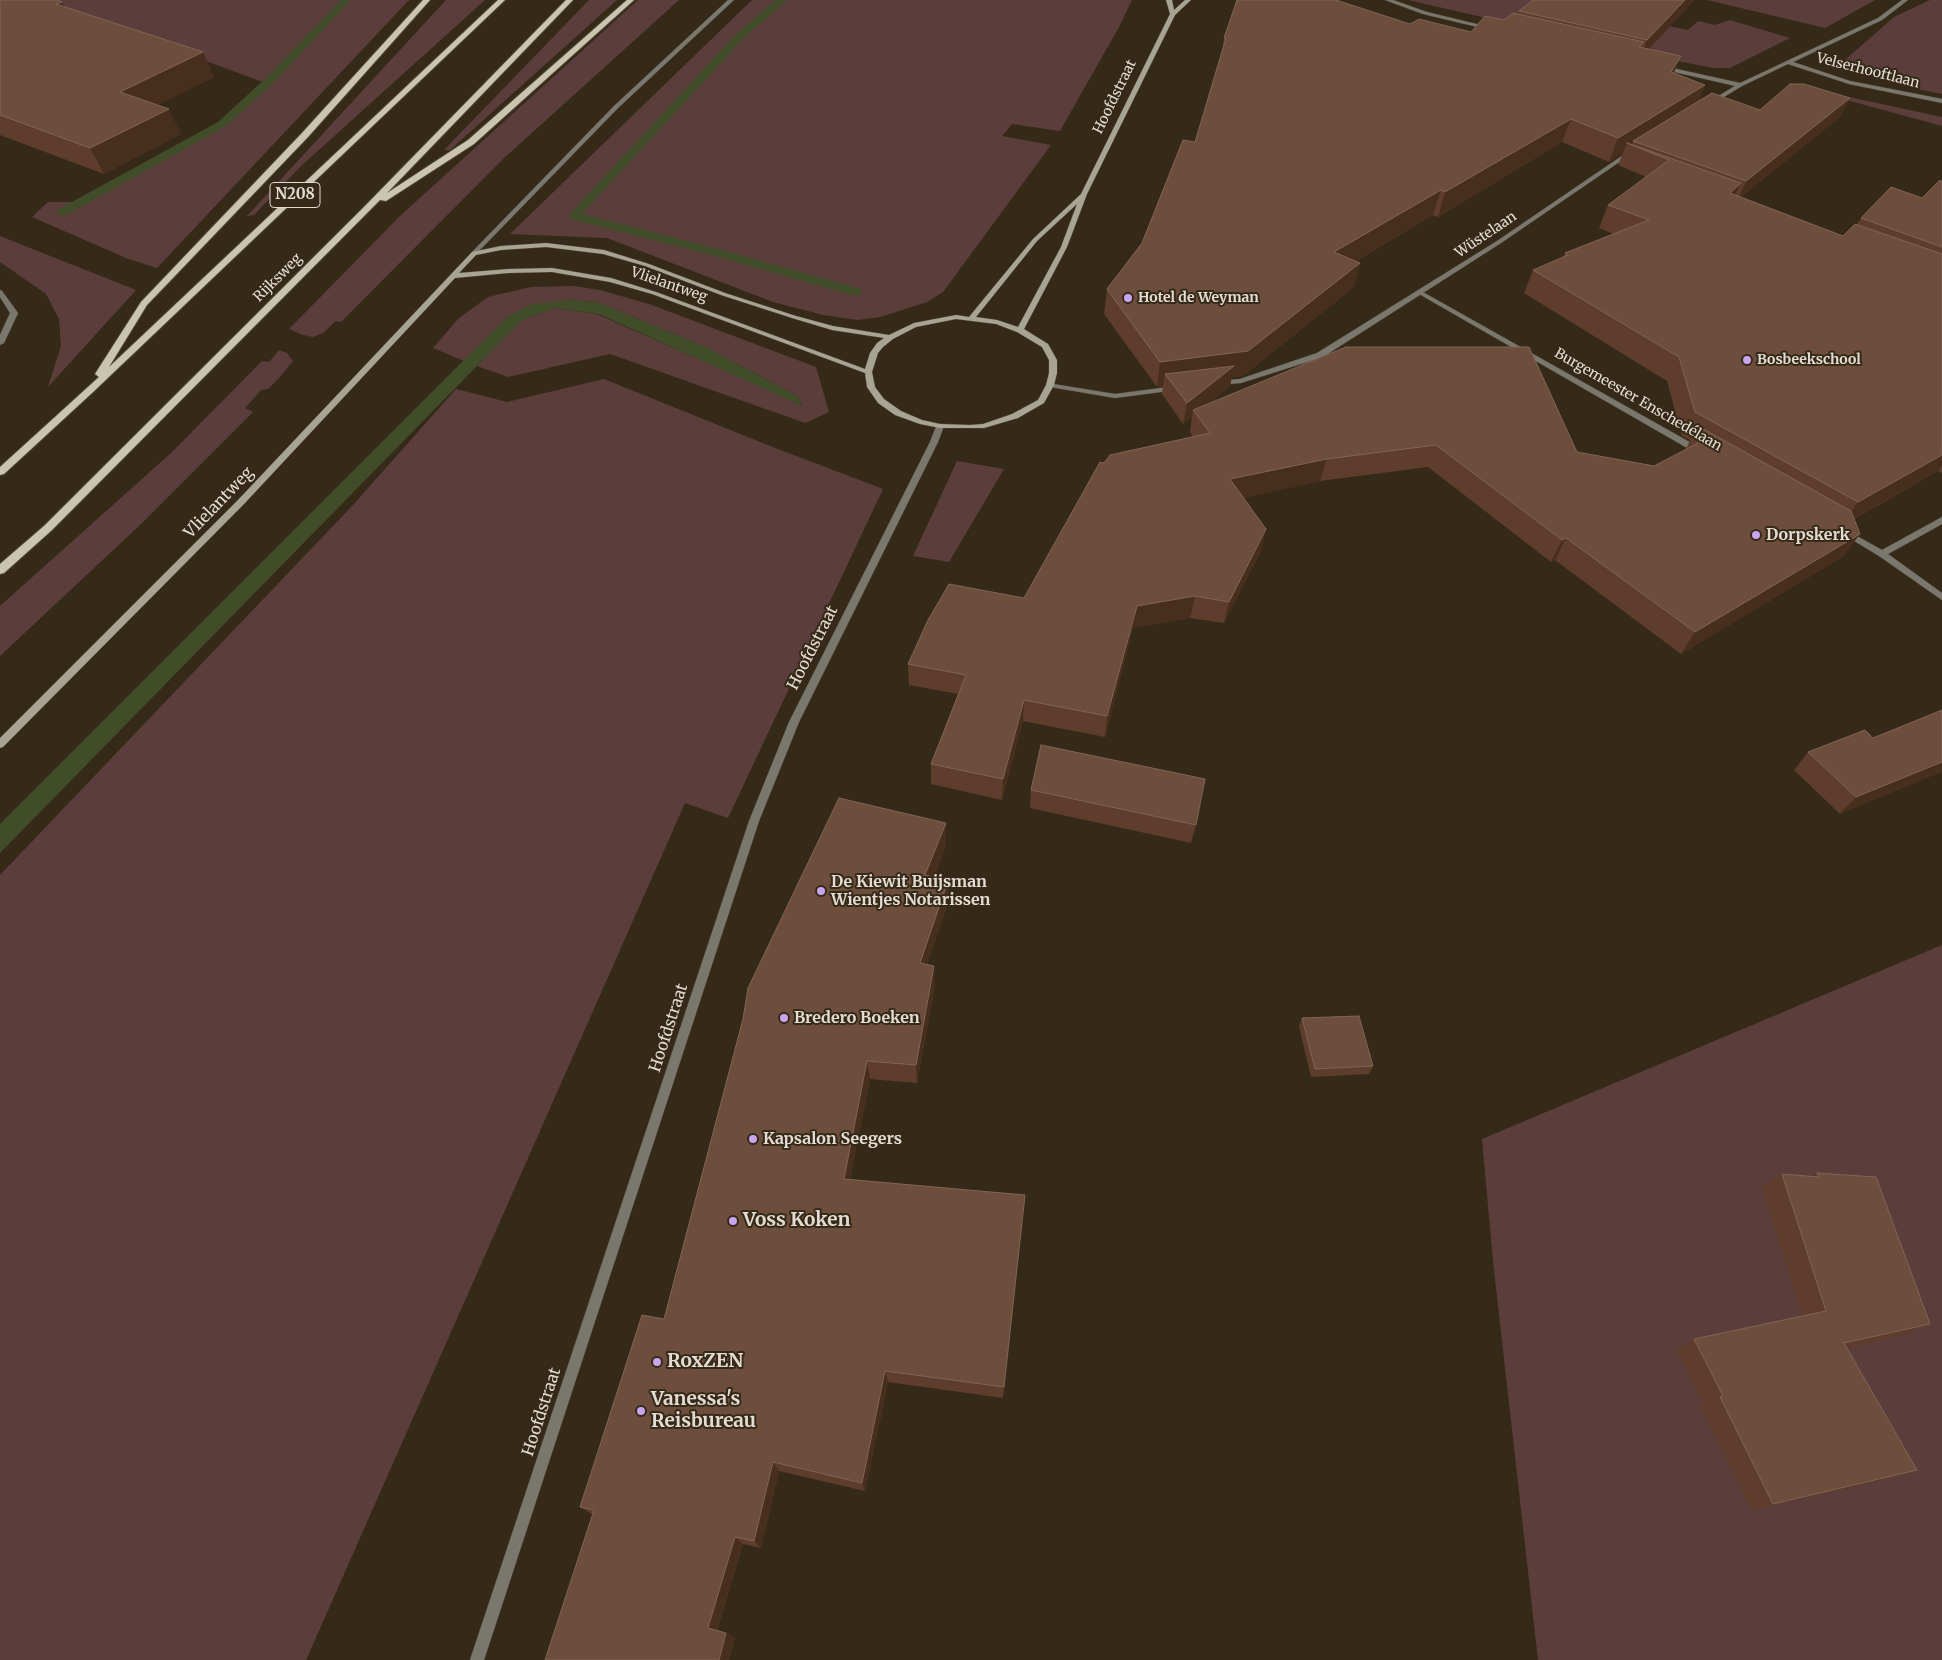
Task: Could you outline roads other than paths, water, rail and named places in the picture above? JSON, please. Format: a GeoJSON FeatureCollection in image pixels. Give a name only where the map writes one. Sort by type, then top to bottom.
{"type":"FeatureCollection","features":[{"type":"Feature","properties":{"kind":"main road","name":"N208"},"geometry":{"type":"LineString","coordinates":[[89,391],[144,304],[305,135],[427,0]]}},
{"type":"Feature","properties":{"kind":"main road","name":"N208"},"geometry":{"type":"LineString","coordinates":[[0,472],[89,391],[502,0]]}},
{"type":"Feature","properties":{"kind":"main road","name":"Rijksweg"},"geometry":{"type":"LineString","coordinates":[[0,570],[55,521],[367,209],[570,0]]}},
{"type":"Feature","properties":{"kind":"main road"},"geometry":{"type":"LineString","coordinates":[[367,209],[470,142],[631,0]]}},
{"type":"Feature","properties":{"kind":"main road"},"geometry":{"type":"LineString","coordinates":[[1169,0],[1173,14]]}},
{"type":"Feature","properties":{"kind":"main road","name":"Hoofdstraat"},"geometry":{"type":"LineString","coordinates":[[1020,330],[1064,247],[1084,194],[1173,14],[1188,0]]}},
{"type":"Feature","properties":{"kind":"main road","name":"Hoofdstraat"},"geometry":{"type":"LineString","coordinates":[[972,318],[1035,240],[1084,194]]}},
{"type":"Feature","properties":{"kind":"main road","name":"Vlielantweg"},"geometry":{"type":"LineString","coordinates":[[0,744],[234,509],[474,253],[501,248],[546,245],[604,252],[647,265],[723,294],[794,317],[832,328],[890,337]]}},
{"type":"Feature","properties":{"kind":"main road","name":"Vlielantweg"},"geometry":{"type":"LineString","coordinates":[[452,276],[508,271],[552,270],[611,280],[654,293],[868,372]]}},
{"type":"Feature","properties":{"kind":"main road"},"geometry":{"type":"LineString","coordinates":[[972,318],[997,322],[1020,330],[1036,339],[1050,353],[1053,373],[1050,385],[1040,401],[1015,416],[984,426],[940,426],[908,418],[882,401],[871,387],[868,372],[874,353],[890,337],[926,321],[972,318]]}},
{"type":"Feature","properties":{"kind":"street","name":"Vlielantweg"},"geometry":{"type":"LineString","coordinates":[[474,253],[616,107],[731,0]]}},
{"type":"Feature","properties":{"kind":"street"},"geometry":{"type":"LineString","coordinates":[[1388,0],[1425,12],[1501,30]]}},
{"type":"Feature","properties":{"kind":"street"},"geometry":{"type":"LineString","coordinates":[[1707,105],[1740,85],[1880,19],[1905,0]]}},
{"type":"Feature","properties":{"kind":"street","name":"Velserhooftlaan"},"geometry":{"type":"LineString","coordinates":[[1789,63],[1849,82],[1942,101]]}},
{"type":"Feature","properties":{"kind":"street"},"geometry":{"type":"LineString","coordinates":[[1654,66],[1740,85]]}},
{"type":"Feature","properties":{"kind":"street","name":"Wüstelaan"},"geometry":{"type":"LineString","coordinates":[[1212,384],[1241,381],[1320,355],[1421,293],[1641,146]]}},
{"type":"Feature","properties":{"kind":"street"},"geometry":{"type":"LineString","coordinates":[[1617,161],[1626,164]]}},
{"type":"Feature","properties":{"kind":"street"},"geometry":{"type":"LineString","coordinates":[[0,292],[14,313],[0,343]]}},
{"type":"Feature","properties":{"kind":"street","name":"Burgemeester Enschedélaan"},"geometry":{"type":"LineString","coordinates":[[1421,293],[1711,458]]}},
{"type":"Feature","properties":{"kind":"street"},"geometry":{"type":"LineString","coordinates":[[1050,385],[1115,396],[1183,388]]}},
{"type":"Feature","properties":{"kind":"street","name":"Hoofdstraat"},"geometry":{"type":"LineString","coordinates":[[477,1660],[754,821],[794,722],[934,442],[940,426]]}},
{"type":"Feature","properties":{"kind":"street"},"geometry":{"type":"LineString","coordinates":[[1882,554],[1942,520]]}},
{"type":"Feature","properties":{"kind":"street"},"geometry":{"type":"LineString","coordinates":[[1839,530],[1882,554],[1942,597]]}},
{"type":"Feature","properties":{"kind":"waterway"},"geometry":{"type":"LineString","coordinates":[[63,212],[222,124],[270,80],[346,0]]}},
{"type":"Feature","properties":{"kind":"waterway"},"geometry":{"type":"LineString","coordinates":[[782,0],[740,36],[574,216],[715,252],[856,292]]}},
{"type":"Feature","properties":{"kind":"place","name":"Hotel de Weyman"},"geometry":{"type":"Point","coordinates":[1128,298]}},
{"type":"Feature","properties":{"kind":"place","name":"Bosbeekschool"},"geometry":{"type":"Point","coordinates":[1747,360]}},
{"type":"Feature","properties":{"kind":"place","name":"Dorpskerk"},"geometry":{"type":"Point","coordinates":[1756,535]}},
{"type":"Feature","properties":{"kind":"place","name":"De Kiewit Buijsman Wientjes Notarissen"},"geometry":{"type":"Point","coordinates":[821,891]}},
{"type":"Feature","properties":{"kind":"place","name":"Bredero Boeken"},"geometry":{"type":"Point","coordinates":[784,1018]}},
{"type":"Feature","properties":{"kind":"place","name":"Kapsalon Seegers"},"geometry":{"type":"Point","coordinates":[753,1139]}},
{"type":"Feature","properties":{"kind":"place","name":"Voss Koken"},"geometry":{"type":"Point","coordinates":[733,1221]}},
{"type":"Feature","properties":{"kind":"place","name":"RoxZEN"},"geometry":{"type":"Point","coordinates":[657,1362]}},
{"type":"Feature","properties":{"kind":"place","name":"Vanessa's Reisbureau"},"geometry":{"type":"Point","coordinates":[641,1411]}}]}
